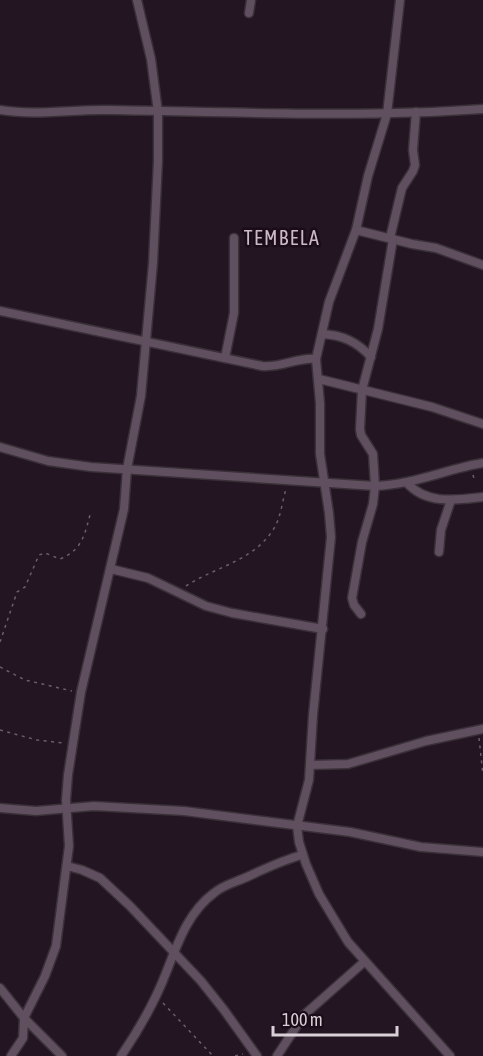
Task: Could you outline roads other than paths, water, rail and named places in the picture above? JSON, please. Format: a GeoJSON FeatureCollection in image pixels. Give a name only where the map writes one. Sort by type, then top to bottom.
{"type":"FeatureCollection","features":[{"type":"Feature","properties":{"kind":"street"},"geometry":{"type":"LineString","coordinates":[[12,1056],[22,1038],[24,1018],[45,976],[56,946],[69,846],[66,792],[73,744],[81,693],[124,509],[127,469],[141,396],[156,213],[158,112],[151,59],[136,0]]}},
{"type":"Feature","properties":{"kind":"street"},"geometry":{"type":"LineString","coordinates":[[249,13],[251,0]]}},
{"type":"Feature","properties":{"kind":"street"},"geometry":{"type":"LineString","coordinates":[[400,0],[387,114],[368,176],[356,230],[329,302],[316,359],[320,454],[331,537],[313,715],[311,765],[297,826],[303,855],[312,878],[348,942],[364,962],[424,1024],[450,1056]]}},
{"type":"Feature","properties":{"kind":"street"},"geometry":{"type":"LineString","coordinates":[[0,110],[36,113],[108,110],[387,114],[483,109]]}},
{"type":"Feature","properties":{"kind":"street"},"geometry":{"type":"LineString","coordinates":[[361,614],[352,598],[375,486],[373,454],[361,435],[360,429],[362,390],[384,296],[402,188],[415,165],[413,150],[416,112]]}},
{"type":"Feature","properties":{"kind":"street"},"geometry":{"type":"LineString","coordinates":[[356,230],[444,250],[483,265]]}},
{"type":"Feature","properties":{"kind":"street"},"geometry":{"type":"LineString","coordinates":[[225,358],[234,313],[234,238]]}},
{"type":"Feature","properties":{"kind":"street"},"geometry":{"type":"LineString","coordinates":[[0,311],[270,367],[298,359],[316,359]]}},
{"type":"Feature","properties":{"kind":"street"},"geometry":{"type":"LineString","coordinates":[[322,334],[349,339],[361,346],[371,357]]}},
{"type":"Feature","properties":{"kind":"street"},"geometry":{"type":"LineString","coordinates":[[318,379],[432,407],[483,424]]}},
{"type":"Feature","properties":{"kind":"street"},"geometry":{"type":"LineString","coordinates":[[0,447],[57,463],[375,486],[407,483],[483,463]]}},
{"type":"Feature","properties":{"kind":"street"},"geometry":{"type":"LineString","coordinates":[[407,483],[428,498],[451,500],[483,497]]}},
{"type":"Feature","properties":{"kind":"street"},"geometry":{"type":"LineString","coordinates":[[439,552],[441,530],[451,500]]}},
{"type":"Feature","properties":{"kind":"street"},"geometry":{"type":"LineString","coordinates":[[111,569],[148,578],[207,606],[232,613],[323,629]]}},
{"type":"Feature","properties":{"kind":"street"},"geometry":{"type":"LineString","coordinates":[[311,765],[348,764],[426,741],[481,730]]}},
{"type":"Feature","properties":{"kind":"street"},"geometry":{"type":"LineString","coordinates":[[0,808],[36,811],[94,806],[184,810],[350,832],[421,847],[483,852]]}},
{"type":"Feature","properties":{"kind":"street"},"geometry":{"type":"LineString","coordinates":[[121,1056],[157,995],[174,953],[196,912],[215,891],[279,861],[303,855]]}},
{"type":"Feature","properties":{"kind":"street"},"geometry":{"type":"LineString","coordinates":[[67,866],[100,878],[130,906],[215,998],[257,1056]]}},
{"type":"Feature","properties":{"kind":"street"},"geometry":{"type":"LineString","coordinates":[[277,1056],[304,1015],[364,962]]}},
{"type":"Feature","properties":{"kind":"street"},"geometry":{"type":"LineString","coordinates":[[0,987],[24,1018],[62,1056]]}},
{"type":"Feature","properties":{"kind":"district","name":"TEMBELA"},"geometry":{"type":"Point","coordinates":[282,237]}}]}
